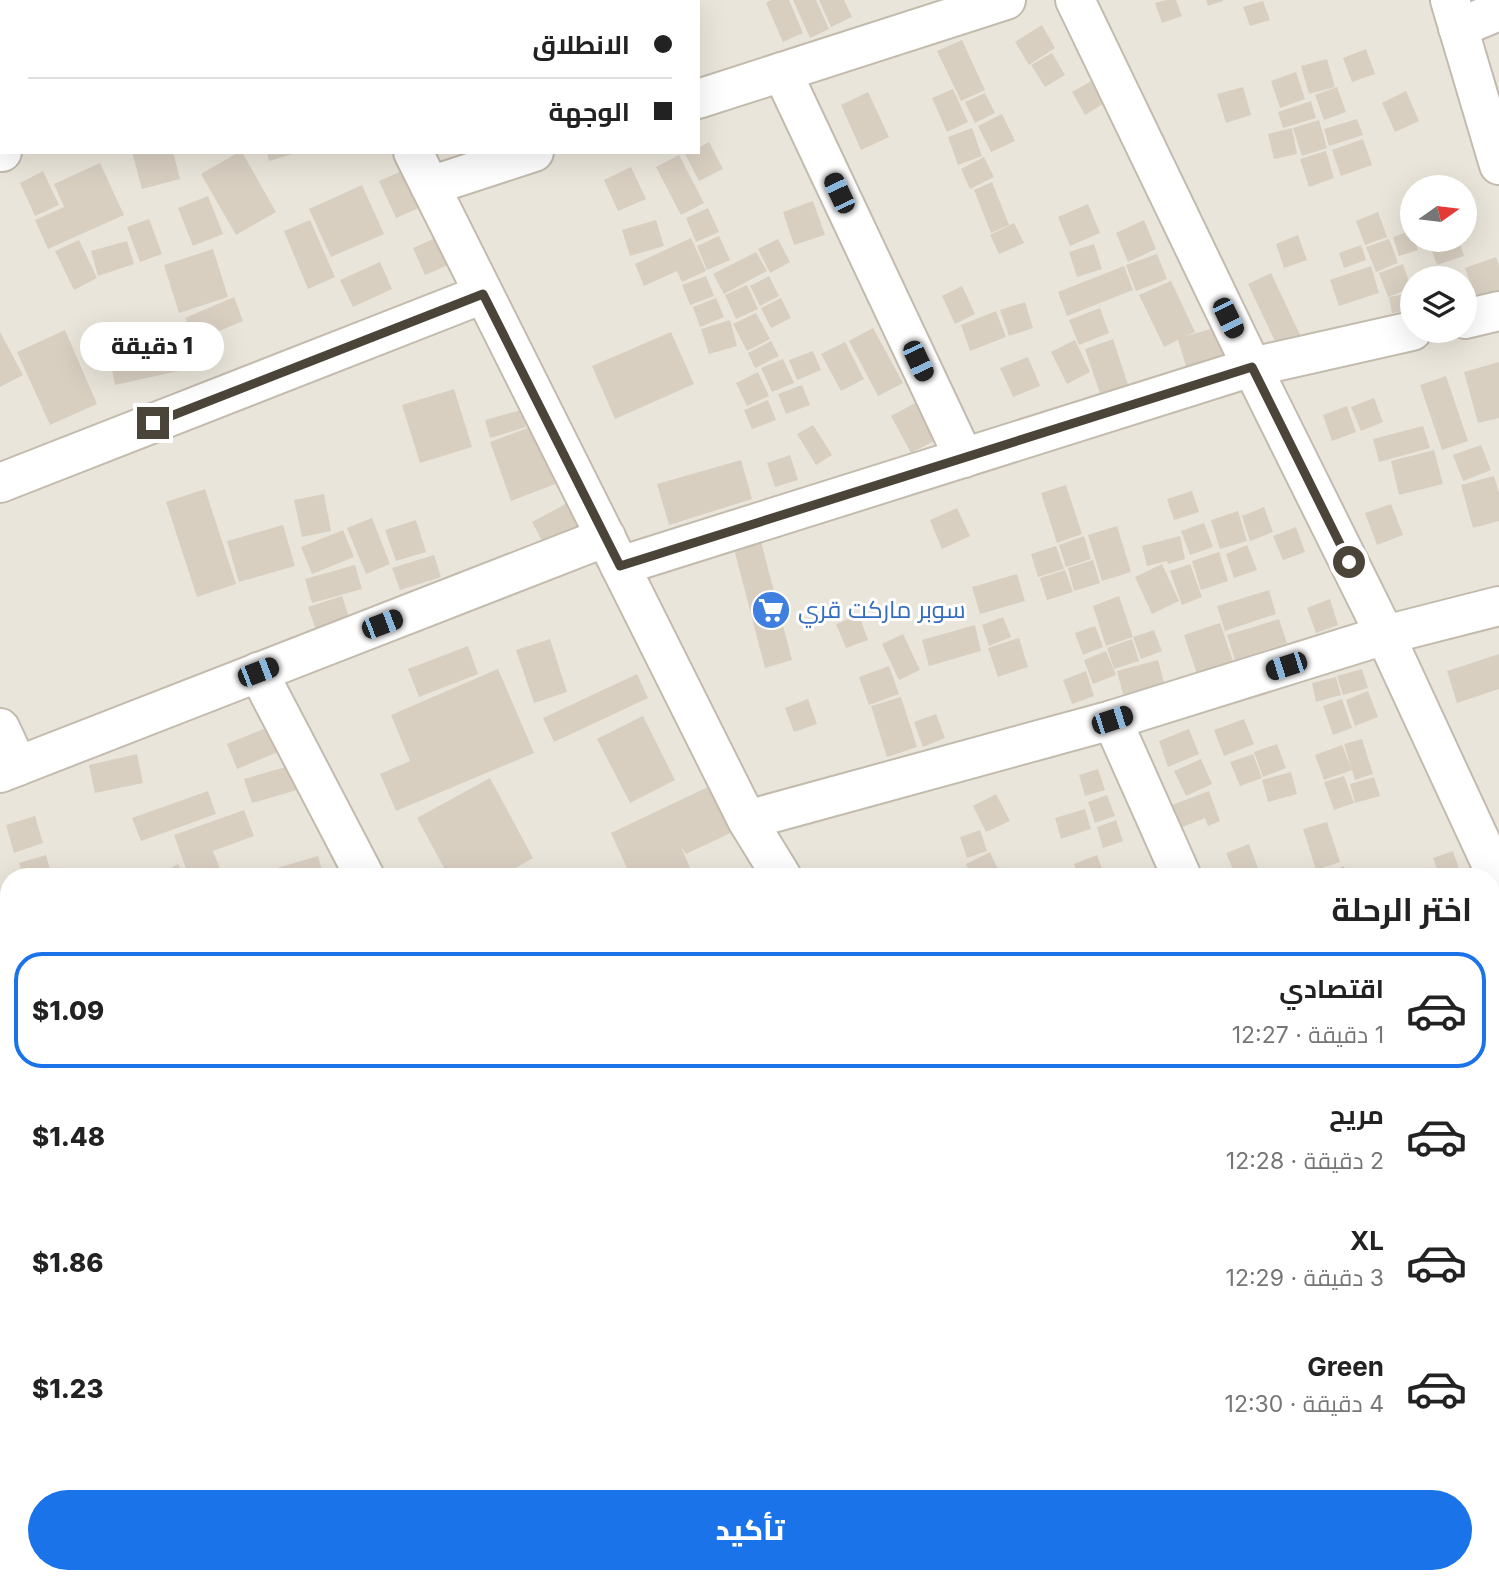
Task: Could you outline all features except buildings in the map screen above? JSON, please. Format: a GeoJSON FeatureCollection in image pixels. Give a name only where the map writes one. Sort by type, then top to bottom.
{"type":"FeatureCollection","features":[{"type":"Feature","properties":{"kind":"street"},"geometry":{"type":"LineString","coordinates":[[700,98],[1006,0]]}},
{"type":"Feature","properties":{"kind":"street"},"geometry":{"type":"LineString","coordinates":[[1075,0],[1385,635],[1493,868]]}},
{"type":"Feature","properties":{"kind":"street"},"geometry":{"type":"LineString","coordinates":[[1499,10],[1454,14],[1499,165]]}},
{"type":"Feature","properties":{"kind":"street"},"geometry":{"type":"LineString","coordinates":[[782,72],[964,458]]}},
{"type":"Feature","properties":{"kind":"street"},"geometry":{"type":"LineString","coordinates":[[414,154],[747,820],[776,868]]}},
{"type":"Feature","properties":{"kind":"street"},"geometry":{"type":"LineString","coordinates":[[430,186],[528,154]]}},
{"type":"Feature","properties":{"kind":"street"},"geometry":{"type":"LineString","coordinates":[[0,483],[483,294]]}},
{"type":"Feature","properties":{"kind":"street"},"geometry":{"type":"LineString","coordinates":[[1477,316],[1499,311]]}},
{"type":"Feature","properties":{"kind":"street"},"geometry":{"type":"LineString","coordinates":[[0,728],[9,769],[258,672],[613,551],[964,458],[1252,367],[1400,334]]}},
{"type":"Feature","properties":{"kind":"street"},"geometry":{"type":"LineString","coordinates":[[747,820],[1112,720],[1385,635],[1499,606]]}},
{"type":"Feature","properties":{"kind":"street"},"geometry":{"type":"LineString","coordinates":[[258,672],[360,868]]}},
{"type":"Feature","properties":{"kind":"street"},"geometry":{"type":"LineString","coordinates":[[1112,720],[1178,868]]}},
{"type":"Feature","properties":{"kind":"shaded area"},"geometry":{"type":"Polygon","coordinates":[[[700,0],[1499,0],[1499,868],[0,868],[0,154],[700,154],[700,0]]]}},
{"type":"Feature","properties":{"kind":"place","name":"سوبر ماركت قري"},"geometry":{"type":"Point","coordinates":[771,610]}},
{"type":"Feature","properties":{"kind":"route"},"geometry":{"type":"LineString","coordinates":[[153,423],[483,294],[620,566],[1252,367],[1349,562]]}}]}
